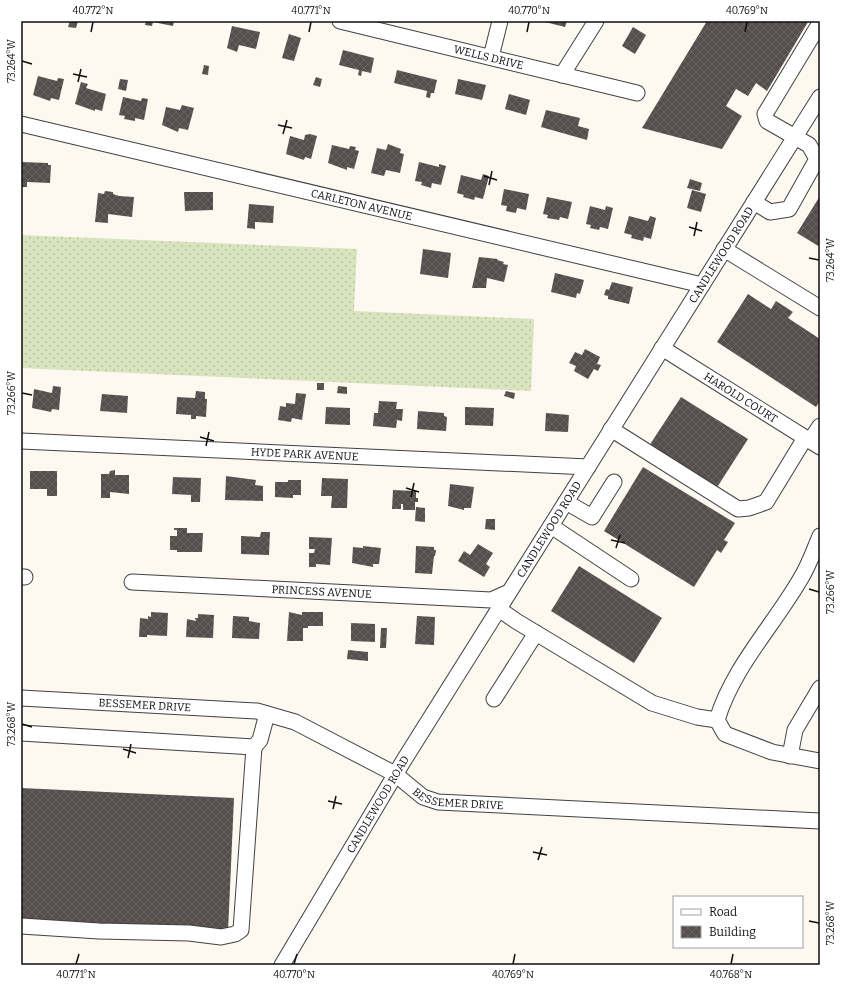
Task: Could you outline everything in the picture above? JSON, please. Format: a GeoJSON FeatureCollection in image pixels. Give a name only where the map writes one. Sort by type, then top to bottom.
{"type":"FeatureCollection","features":[{"type":"Feature","properties":{"kind":"street"},"geometry":{"type":"LineString","coordinates":[[491,57],[500,21]]}},
{"type":"Feature","properties":{"kind":"street"},"geometry":{"type":"LineString","coordinates":[[562,74],[596,21]]}},
{"type":"Feature","properties":{"kind":"street","name":"WELLS DRIVE"},"geometry":{"type":"LineString","coordinates":[[347,22],[637,93]]}},
{"type":"Feature","properties":{"kind":"street"},"geometry":{"type":"LineString","coordinates":[[754,202],[770,212],[789,209],[817,159],[809,145],[767,121],[765,114],[820,23]]}},
{"type":"Feature","properties":{"kind":"street","name":"CANDLEWOOD ROAD"},"geometry":{"type":"LineString","coordinates":[[282,965],[395,774],[820,96]]}},
{"type":"Feature","properties":{"kind":"street","name":"CARLETON AVENUE"},"geometry":{"type":"LineString","coordinates":[[21,124],[702,285]]}},
{"type":"Feature","properties":{"kind":"street"},"geometry":{"type":"LineString","coordinates":[[724,249],[820,308]]}},
{"type":"Feature","properties":{"kind":"street","name":"HAROLD COURT"},"geometry":{"type":"LineString","coordinates":[[662,348],[812,442]]}},
{"type":"Feature","properties":{"kind":"street"},"geometry":{"type":"LineString","coordinates":[[611,429],[738,509],[749,508],[766,502],[812,442],[820,426]]}},
{"type":"Feature","properties":{"kind":"street","name":"HYDE PARK AVENUE"},"geometry":{"type":"LineString","coordinates":[[21,441],[588,467]]}},
{"type":"Feature","properties":{"kind":"street"},"geometry":{"type":"LineString","coordinates":[[566,502],[592,517],[614,482]]}},
{"type":"Feature","properties":{"kind":"street"},"geometry":{"type":"LineString","coordinates":[[550,526],[631,579]]}},
{"type":"Feature","properties":{"kind":"street"},"geometry":{"type":"LineString","coordinates":[[820,536],[802,578],[757,644],[723,701],[717,720],[724,734],[772,752],[820,761]]}},
{"type":"Feature","properties":{"kind":"street","name":"PRINCESS AVENUE"},"geometry":{"type":"LineString","coordinates":[[132,582],[491,600],[509,592]]}},
{"type":"Feature","properties":{"kind":"street"},"geometry":{"type":"LineString","coordinates":[[499,609],[516,621],[652,703],[697,717],[717,720]]}},
{"type":"Feature","properties":{"kind":"street"},"geometry":{"type":"LineString","coordinates":[[494,699],[533,630]]}},
{"type":"Feature","properties":{"kind":"street"},"geometry":{"type":"LineString","coordinates":[[790,756],[795,730],[820,688]]}},
{"type":"Feature","properties":{"kind":"street","name":"BESSEMER DRIVE"},"geometry":{"type":"LineString","coordinates":[[21,698],[257,711],[295,722],[395,774],[423,797],[438,802],[820,821]]}},
{"type":"Feature","properties":{"kind":"street"},"geometry":{"type":"LineString","coordinates":[[21,926],[98,931],[189,933],[221,937],[235,934],[241,930],[254,748],[260,740],[267,714]]}},
{"type":"Feature","properties":{"kind":"street"},"geometry":{"type":"LineString","coordinates":[[21,733],[254,748]]}},
{"type":"Feature","properties":{"kind":"green space"},"geometry":{"type":"Polygon","coordinates":[[[21,235],[357,249],[354,311],[534,319],[531,391],[21,368],[21,235]]]}},
{"type":"Feature","properties":{"kind":"building"},"geometry":{"type":"Polygon","coordinates":[[[70,21],[78,21],[76,28],[68,27],[70,21]]]}},
{"type":"Feature","properties":{"kind":"building"},"geometry":{"type":"Polygon","coordinates":[[[146,21],[174,21],[173,26],[153,22],[152,26],[145,25],[146,21]]]}},
{"type":"Feature","properties":{"kind":"building"},"geometry":{"type":"Polygon","coordinates":[[[541,21],[567,21],[565,27],[541,21]]]}},
{"type":"Feature","properties":{"kind":"building"},"geometry":{"type":"Polygon","coordinates":[[[707,21],[808,22],[767,91],[756,83],[748,96],[736,89],[726,106],[742,116],[722,149],[642,128],[707,21]]]}},
{"type":"Feature","properties":{"kind":"building"},"geometry":{"type":"Polygon","coordinates":[[[232,26],[260,32],[256,49],[239,45],[237,52],[227,48],[232,26]]]}},
{"type":"Feature","properties":{"kind":"building"},"geometry":{"type":"Polygon","coordinates":[[[633,27],[646,35],[635,54],[622,46],[633,27]]]}},
{"type":"Feature","properties":{"kind":"building"},"geometry":{"type":"Polygon","coordinates":[[[289,34],[301,38],[294,61],[282,58],[289,34]]]}},
{"type":"Feature","properties":{"kind":"building"},"geometry":{"type":"Polygon","coordinates":[[[343,50],[374,58],[371,73],[362,71],[361,76],[358,75],[359,70],[339,65],[343,50]]]}},
{"type":"Feature","properties":{"kind":"building"},"geometry":{"type":"Polygon","coordinates":[[[204,65],[209,66],[208,75],[202,74],[204,65]]]}},
{"type":"Feature","properties":{"kind":"building"},"geometry":{"type":"Polygon","coordinates":[[[397,70],[437,80],[434,93],[431,93],[430,98],[426,97],[427,91],[394,83],[397,70]]]}},
{"type":"Feature","properties":{"kind":"building"},"geometry":{"type":"Polygon","coordinates":[[[38,76],[57,81],[58,78],[64,79],[59,100],[51,98],[50,101],[33,95],[38,76]]]}},
{"type":"Feature","properties":{"kind":"building"},"geometry":{"type":"Polygon","coordinates":[[[316,77],[322,79],[320,87],[313,85],[316,77]]]}},
{"type":"Feature","properties":{"kind":"building"},"geometry":{"type":"Polygon","coordinates":[[[120,79],[128,80],[126,91],[118,89],[120,79]]]}},
{"type":"Feature","properties":{"kind":"building"},"geometry":{"type":"Polygon","coordinates":[[[458,79],[486,85],[482,100],[455,94],[458,79]]]}},
{"type":"Feature","properties":{"kind":"building"},"geometry":{"type":"Polygon","coordinates":[[[81,82],[88,84],[86,88],[106,94],[102,111],[95,109],[95,111],[75,104],[81,82]]]}},
{"type":"Feature","properties":{"kind":"building"},"geometry":{"type":"Polygon","coordinates":[[[509,94],[530,100],[526,115],[505,109],[509,94]]]}},
{"type":"Feature","properties":{"kind":"building"},"geometry":{"type":"Polygon","coordinates":[[[123,97],[141,101],[142,98],[148,99],[144,120],[135,118],[135,121],[124,119],[125,116],[119,115],[123,97]]]}},
{"type":"Feature","properties":{"kind":"building"},"geometry":{"type":"Polygon","coordinates":[[[182,105],[194,108],[188,130],[179,128],[178,132],[162,125],[166,107],[180,110],[182,105]]]}},
{"type":"Feature","properties":{"kind":"building"},"geometry":{"type":"Polygon","coordinates":[[[546,110],[580,118],[578,126],[589,129],[587,140],[541,127],[546,110]]]}},
{"type":"Feature","properties":{"kind":"building"},"geometry":{"type":"Polygon","coordinates":[[[310,134],[317,136],[311,159],[305,157],[304,160],[286,154],[290,136],[304,140],[305,135],[310,134]]]}},
{"type":"Feature","properties":{"kind":"building"},"geometry":{"type":"Polygon","coordinates":[[[388,144],[401,149],[400,153],[404,154],[400,173],[386,170],[384,176],[371,173],[377,148],[386,150],[388,144]]]}},
{"type":"Feature","properties":{"kind":"building"},"geometry":{"type":"Polygon","coordinates":[[[332,145],[349,149],[350,146],[356,147],[355,150],[359,151],[354,169],[347,167],[347,170],[328,163],[332,145]]]}},
{"type":"Feature","properties":{"kind":"building"},"geometry":{"type":"Polygon","coordinates":[[[21,162],[48,163],[48,165],[51,165],[50,183],[27,182],[27,187],[21,187],[21,162]]]}},
{"type":"Feature","properties":{"kind":"building"},"geometry":{"type":"Polygon","coordinates":[[[419,162],[439,167],[439,164],[446,166],[441,185],[432,183],[431,188],[421,185],[422,182],[415,181],[419,162]]]}},
{"type":"Feature","properties":{"kind":"building"},"geometry":{"type":"Polygon","coordinates":[[[483,174],[489,176],[483,199],[475,197],[474,200],[463,197],[464,195],[457,193],[461,175],[481,180],[483,174]]]}},
{"type":"Feature","properties":{"kind":"building"},"geometry":{"type":"Polygon","coordinates":[[[690,179],[702,183],[700,191],[687,188],[690,179]]]}},
{"type":"Feature","properties":{"kind":"building"},"geometry":{"type":"Polygon","coordinates":[[[504,189],[529,194],[526,210],[517,208],[516,213],[506,211],[507,206],[501,205],[504,189]]]}},
{"type":"Feature","properties":{"kind":"building"},"geometry":{"type":"Polygon","coordinates":[[[692,190],[706,194],[701,212],[687,208],[692,190]]]}},
{"type":"Feature","properties":{"kind":"building"},"geometry":{"type":"Polygon","coordinates":[[[105,191],[113,192],[113,194],[119,196],[134,197],[132,217],[108,214],[108,223],[95,222],[98,193],[104,194],[105,191]]]}},
{"type":"Feature","properties":{"kind":"building"},"geometry":{"type":"Polygon","coordinates":[[[184,192],[213,192],[213,210],[185,211],[184,192]]]}},
{"type":"Feature","properties":{"kind":"building"},"geometry":{"type":"Polygon","coordinates":[[[820,196],[820,247],[797,233],[820,196]]]}},
{"type":"Feature","properties":{"kind":"building"},"geometry":{"type":"Polygon","coordinates":[[[547,197],[572,202],[568,219],[560,217],[559,220],[547,218],[548,215],[543,214],[547,197]]]}},
{"type":"Feature","properties":{"kind":"building"},"geometry":{"type":"Polygon","coordinates":[[[249,204],[274,206],[273,223],[255,222],[255,229],[247,228],[249,204]]]}},
{"type":"Feature","properties":{"kind":"building"},"geometry":{"type":"Polygon","coordinates":[[[590,206],[605,210],[606,206],[613,208],[608,229],[600,227],[599,230],[590,228],[591,225],[586,224],[590,206]]]}},
{"type":"Feature","properties":{"kind":"building"},"geometry":{"type":"Polygon","coordinates":[[[629,216],[648,221],[650,216],[656,218],[651,239],[644,237],[643,241],[631,238],[632,235],[624,233],[629,216]]]}},
{"type":"Feature","properties":{"kind":"building"},"geometry":{"type":"Polygon","coordinates":[[[423,249],[451,253],[448,278],[420,274],[423,249]]]}},
{"type":"Feature","properties":{"kind":"building"},"geometry":{"type":"Polygon","coordinates":[[[479,257],[498,259],[497,260],[504,262],[503,264],[508,265],[504,282],[487,278],[486,288],[472,288],[479,257]]]}},
{"type":"Feature","properties":{"kind":"building"},"geometry":{"type":"Polygon","coordinates":[[[555,273],[584,280],[580,294],[577,293],[576,298],[551,292],[555,273]]]}},
{"type":"Feature","properties":{"kind":"building"},"geometry":{"type":"Polygon","coordinates":[[[612,282],[633,287],[629,304],[608,299],[608,296],[604,295],[606,289],[609,290],[612,282]]]}},
{"type":"Feature","properties":{"kind":"building"},"geometry":{"type":"Polygon","coordinates":[[[748,294],[771,309],[776,301],[793,312],[788,318],[820,339],[820,401],[816,407],[717,342],[748,294]]]}},
{"type":"Feature","properties":{"kind":"building"},"geometry":{"type":"Polygon","coordinates":[[[585,349],[600,357],[597,364],[601,365],[598,371],[594,369],[588,379],[574,371],[576,366],[569,363],[575,352],[582,355],[585,349]]]}},
{"type":"Feature","properties":{"kind":"building"},"geometry":{"type":"Polygon","coordinates":[[[317,383],[324,383],[324,390],[317,390],[317,383]]]}},
{"type":"Feature","properties":{"kind":"building"},"geometry":{"type":"Polygon","coordinates":[[[53,386],[61,387],[59,410],[52,409],[51,412],[32,408],[34,389],[52,393],[53,386]]]}},
{"type":"Feature","properties":{"kind":"building"},"geometry":{"type":"Polygon","coordinates":[[[338,386],[347,387],[347,394],[337,393],[338,386]]]}},
{"type":"Feature","properties":{"kind":"building"},"geometry":{"type":"Polygon","coordinates":[[[196,391],[205,392],[205,399],[207,399],[206,417],[196,416],[196,419],[191,419],[191,415],[176,414],[177,397],[195,398],[196,391]]]}},
{"type":"Feature","properties":{"kind":"building"},"geometry":{"type":"Polygon","coordinates":[[[506,391],[515,393],[514,399],[504,396],[506,391]]]}},
{"type":"Feature","properties":{"kind":"building"},"geometry":{"type":"Polygon","coordinates":[[[296,393],[306,394],[302,420],[292,418],[291,422],[278,420],[280,406],[286,407],[286,403],[295,404],[296,393]]]}},
{"type":"Feature","properties":{"kind":"building"},"geometry":{"type":"Polygon","coordinates":[[[102,394],[128,396],[127,413],[100,411],[102,394]]]}},
{"type":"Feature","properties":{"kind":"building"},"geometry":{"type":"Polygon","coordinates":[[[681,397],[748,439],[716,489],[649,446],[681,397]]]}},
{"type":"Feature","properties":{"kind":"building"},"geometry":{"type":"Polygon","coordinates":[[[379,401],[397,402],[396,409],[403,409],[402,421],[397,420],[396,428],[373,426],[374,413],[378,413],[379,401]]]}},
{"type":"Feature","properties":{"kind":"building"},"geometry":{"type":"Polygon","coordinates":[[[326,407],[350,408],[350,425],[325,424],[326,407]]]}},
{"type":"Feature","properties":{"kind":"building"},"geometry":{"type":"Polygon","coordinates":[[[465,407],[494,408],[493,426],[465,425],[465,407]]]}},
{"type":"Feature","properties":{"kind":"building"},"geometry":{"type":"Polygon","coordinates":[[[418,411],[444,413],[444,416],[447,417],[446,431],[417,429],[418,411]]]}},
{"type":"Feature","properties":{"kind":"building"},"geometry":{"type":"Polygon","coordinates":[[[546,413],[569,415],[568,432],[545,431],[546,413]]]}},
{"type":"Feature","properties":{"kind":"building"},"geometry":{"type":"Polygon","coordinates":[[[643,467],[735,523],[724,540],[728,542],[721,553],[717,550],[694,587],[604,531],[643,467]]]}},
{"type":"Feature","properties":{"kind":"building"},"geometry":{"type":"Polygon","coordinates":[[[115,470],[115,475],[129,475],[129,494],[110,492],[110,498],[101,498],[101,474],[109,474],[110,471],[115,470]]]}},
{"type":"Feature","properties":{"kind":"building"},"geometry":{"type":"Polygon","coordinates":[[[30,471],[57,471],[57,496],[47,496],[47,489],[30,489],[30,471]]]}},
{"type":"Feature","properties":{"kind":"building"},"geometry":{"type":"Polygon","coordinates":[[[226,476],[256,480],[255,485],[263,486],[263,501],[225,500],[226,476]]]}},
{"type":"Feature","properties":{"kind":"building"},"geometry":{"type":"Polygon","coordinates":[[[173,477],[201,478],[200,502],[191,502],[191,495],[172,494],[173,477]]]}},
{"type":"Feature","properties":{"kind":"building"},"geometry":{"type":"Polygon","coordinates":[[[322,478],[348,479],[347,508],[331,508],[332,496],[321,496],[322,478]]]}},
{"type":"Feature","properties":{"kind":"building"},"geometry":{"type":"Polygon","coordinates":[[[288,480],[301,480],[301,495],[293,495],[293,498],[275,497],[275,482],[288,482],[288,480]]]}},
{"type":"Feature","properties":{"kind":"building"},"geometry":{"type":"Polygon","coordinates":[[[450,484],[474,487],[471,508],[464,508],[464,510],[448,506],[450,484]]]}},
{"type":"Feature","properties":{"kind":"building"},"geometry":{"type":"Polygon","coordinates":[[[393,490],[416,491],[416,498],[418,498],[418,502],[415,502],[415,510],[403,510],[403,504],[401,504],[401,509],[392,509],[393,490]]]}},
{"type":"Feature","properties":{"kind":"building"},"geometry":{"type":"Polygon","coordinates":[[[416,507],[425,508],[425,522],[415,521],[416,507]]]}},
{"type":"Feature","properties":{"kind":"building"},"geometry":{"type":"Polygon","coordinates":[[[486,519],[495,519],[495,530],[485,529],[486,519]]]}},
{"type":"Feature","properties":{"kind":"building"},"geometry":{"type":"Polygon","coordinates":[[[174,528],[187,528],[187,533],[203,533],[202,552],[177,552],[177,550],[170,550],[170,536],[177,536],[177,530],[174,530],[174,528]]]}},
{"type":"Feature","properties":{"kind":"building"},"geometry":{"type":"Polygon","coordinates":[[[261,532],[270,532],[269,555],[241,554],[241,536],[260,537],[261,532]]]}},
{"type":"Feature","properties":{"kind":"building"},"geometry":{"type":"Polygon","coordinates":[[[309,537],[332,538],[330,565],[316,564],[316,567],[309,567],[309,553],[314,553],[315,549],[309,549],[309,537]]]}},
{"type":"Feature","properties":{"kind":"building"},"geometry":{"type":"Polygon","coordinates":[[[478,544],[493,553],[486,564],[490,567],[484,577],[458,561],[464,551],[470,555],[478,544]]]}},
{"type":"Feature","properties":{"kind":"building"},"geometry":{"type":"Polygon","coordinates":[[[363,546],[381,548],[379,564],[373,564],[373,567],[352,563],[353,547],[363,548],[363,546]]]}},
{"type":"Feature","properties":{"kind":"building"},"geometry":{"type":"Polygon","coordinates":[[[416,546],[434,547],[434,550],[436,550],[432,574],[415,573],[416,546]]]}},
{"type":"Feature","properties":{"kind":"building"},"geometry":{"type":"Polygon","coordinates":[[[579,566],[662,618],[634,663],[551,611],[579,566]]]}},
{"type":"Feature","properties":{"kind":"building"},"geometry":{"type":"Polygon","coordinates":[[[151,612],[168,613],[167,636],[147,635],[147,637],[139,637],[140,618],[148,619],[148,616],[151,617],[151,612]]]}},
{"type":"Feature","properties":{"kind":"building"},"geometry":{"type":"Polygon","coordinates":[[[289,612],[302,615],[302,612],[323,612],[323,626],[308,626],[308,628],[303,628],[303,641],[287,641],[289,612]]]}},
{"type":"Feature","properties":{"kind":"building"},"geometry":{"type":"Polygon","coordinates":[[[198,614],[214,615],[213,638],[186,637],[187,619],[196,621],[195,618],[198,618],[198,614]]]}},
{"type":"Feature","properties":{"kind":"building"},"geometry":{"type":"Polygon","coordinates":[[[233,616],[249,617],[249,621],[260,623],[259,639],[232,638],[233,616]]]}},
{"type":"Feature","properties":{"kind":"building"},"geometry":{"type":"Polygon","coordinates":[[[417,616],[435,617],[434,645],[415,644],[417,616]]]}},
{"type":"Feature","properties":{"kind":"building"},"geometry":{"type":"Polygon","coordinates":[[[351,623],[375,624],[375,642],[351,641],[351,623]]]}},
{"type":"Feature","properties":{"kind":"building"},"geometry":{"type":"Polygon","coordinates":[[[381,628],[387,628],[386,648],[380,648],[381,628]]]}},
{"type":"Feature","properties":{"kind":"building"},"geometry":{"type":"Polygon","coordinates":[[[348,650],[368,652],[368,661],[347,659],[348,650]]]}},
{"type":"Feature","properties":{"kind":"building"},"geometry":{"type":"Polygon","coordinates":[[[21,788],[234,798],[228,932],[21,923],[21,788]]]}}]}
